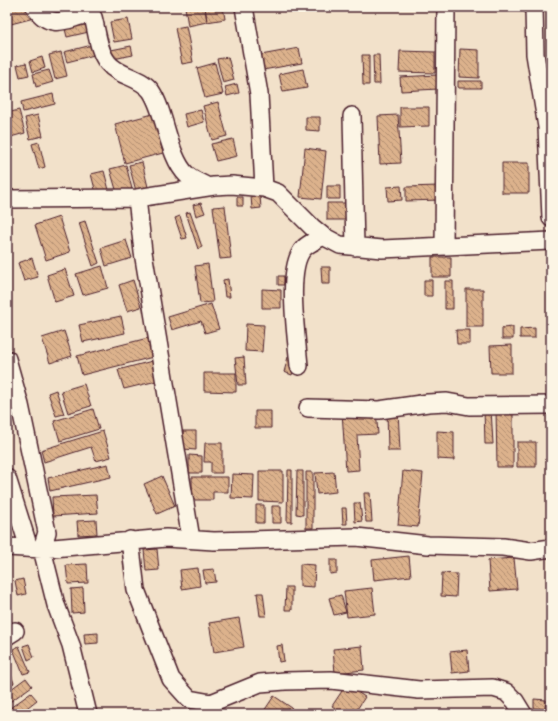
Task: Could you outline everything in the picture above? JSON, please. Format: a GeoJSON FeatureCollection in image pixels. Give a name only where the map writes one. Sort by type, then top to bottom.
{"type":"FeatureCollection","features":[{"type":"Feature","properties":{"kind":"street"},"geometry":{"type":"LineString","coordinates":[[35,7],[45,17],[56,22],[88,15],[93,17],[99,41],[107,62],[118,71],[146,85],[152,93],[162,115],[181,167],[187,174],[208,187]]}},
{"type":"Feature","properties":{"kind":"street"},"geometry":{"type":"LineString","coordinates":[[244,7],[259,94],[264,188]]}},
{"type":"Feature","properties":{"kind":"street"},"geometry":{"type":"LineString","coordinates":[[444,246],[446,7]]}},
{"type":"Feature","properties":{"kind":"street"},"geometry":{"type":"LineString","coordinates":[[534,7],[535,54],[546,89],[551,218]]}},
{"type":"Feature","properties":{"kind":"street"},"geometry":{"type":"LineString","coordinates":[[352,116],[355,247]]}},
{"type":"Feature","properties":{"kind":"street"},"geometry":{"type":"LineString","coordinates":[[7,199],[137,198],[208,187],[232,185],[264,188],[278,193],[323,236],[340,246],[382,249],[551,241]]}},
{"type":"Feature","properties":{"kind":"street"},"geometry":{"type":"LineString","coordinates":[[137,198],[143,252],[191,540]]}},
{"type":"Feature","properties":{"kind":"street"},"geometry":{"type":"LineString","coordinates":[[299,366],[293,294],[296,262],[304,248],[323,236]]}},
{"type":"Feature","properties":{"kind":"street"},"geometry":{"type":"LineString","coordinates":[[7,359],[20,405],[47,532],[36,549]]}},
{"type":"Feature","properties":{"kind":"street"},"geometry":{"type":"LineString","coordinates":[[308,408],[378,410],[428,402],[447,402],[469,406],[551,405]]}},
{"type":"Feature","properties":{"kind":"street"},"geometry":{"type":"LineString","coordinates":[[7,478],[36,549],[71,646],[88,714]]}},
{"type":"Feature","properties":{"kind":"street"},"geometry":{"type":"LineString","coordinates":[[7,547],[36,549],[104,545],[130,540],[166,538],[191,540],[356,537],[428,545],[503,547],[531,551],[551,548]]}},
{"type":"Feature","properties":{"kind":"street"},"geometry":{"type":"LineString","coordinates":[[130,540],[136,590],[171,679],[189,699],[211,703],[260,682],[331,680],[419,690],[493,688],[506,692],[515,701],[523,714]]}},
{"type":"Feature","properties":{"kind":"building"},"geometry":{"type":"Polygon","coordinates":[[[7,7],[31,7],[34,18],[7,25],[7,7]]]}},
{"type":"Feature","properties":{"kind":"building"},"geometry":{"type":"Polygon","coordinates":[[[185,7],[205,7],[207,22],[188,26],[185,7]]]}},
{"type":"Feature","properties":{"kind":"building"},"geometry":{"type":"Polygon","coordinates":[[[205,7],[223,7],[225,19],[207,22],[205,7]]]}},
{"type":"Feature","properties":{"kind":"building"},"geometry":{"type":"Polygon","coordinates":[[[90,18],[93,31],[67,37],[64,25],[90,18]]]}},
{"type":"Feature","properties":{"kind":"building"},"geometry":{"type":"Polygon","coordinates":[[[128,19],[132,39],[114,42],[110,22],[128,19]]]}},
{"type":"Feature","properties":{"kind":"building"},"geometry":{"type":"Polygon","coordinates":[[[186,26],[193,62],[182,64],[175,28],[186,26]]]}},
{"type":"Feature","properties":{"kind":"building"},"geometry":{"type":"Polygon","coordinates":[[[96,44],[98,54],[67,62],[64,52],[96,44]]]}},
{"type":"Feature","properties":{"kind":"building"},"geometry":{"type":"Polygon","coordinates":[[[131,46],[133,55],[113,59],[111,50],[131,46]]]}},
{"type":"Feature","properties":{"kind":"building"},"geometry":{"type":"Polygon","coordinates":[[[299,48],[302,63],[263,70],[261,55],[299,48]]]}},
{"type":"Feature","properties":{"kind":"building"},"geometry":{"type":"Polygon","coordinates":[[[460,49],[479,50],[479,78],[459,77],[460,49]]]}},
{"type":"Feature","properties":{"kind":"building"},"geometry":{"type":"Polygon","coordinates":[[[400,51],[435,52],[435,73],[399,72],[400,51]]]}},
{"type":"Feature","properties":{"kind":"building"},"geometry":{"type":"Polygon","coordinates":[[[61,52],[67,76],[55,79],[49,55],[61,52]]]}},
{"type":"Feature","properties":{"kind":"building"},"geometry":{"type":"Polygon","coordinates":[[[362,55],[369,55],[369,85],[363,85],[362,55]]]}},
{"type":"Feature","properties":{"kind":"building"},"geometry":{"type":"Polygon","coordinates":[[[373,55],[379,55],[380,84],[374,84],[373,55]]]}},
{"type":"Feature","properties":{"kind":"building"},"geometry":{"type":"Polygon","coordinates":[[[42,57],[45,68],[33,72],[30,61],[42,57]]]}},
{"type":"Feature","properties":{"kind":"building"},"geometry":{"type":"Polygon","coordinates":[[[228,57],[234,80],[223,83],[217,59],[228,57]]]}},
{"type":"Feature","properties":{"kind":"building"},"geometry":{"type":"Polygon","coordinates":[[[26,63],[29,75],[20,77],[17,65],[26,63]]]}},
{"type":"Feature","properties":{"kind":"building"},"geometry":{"type":"Polygon","coordinates":[[[215,63],[223,94],[205,98],[197,68],[215,63]]]}},
{"type":"Feature","properties":{"kind":"building"},"geometry":{"type":"Polygon","coordinates":[[[8,68],[11,78],[7,79],[7,69],[8,68]]]}},
{"type":"Feature","properties":{"kind":"building"},"geometry":{"type":"Polygon","coordinates":[[[303,69],[307,88],[283,92],[279,74],[303,69]]]}},
{"type":"Feature","properties":{"kind":"building"},"geometry":{"type":"Polygon","coordinates":[[[49,70],[53,82],[36,87],[33,74],[49,70]]]}},
{"type":"Feature","properties":{"kind":"building"},"geometry":{"type":"Polygon","coordinates":[[[437,75],[438,89],[401,91],[400,77],[437,75]]]}},
{"type":"Feature","properties":{"kind":"building"},"geometry":{"type":"Polygon","coordinates":[[[458,81],[481,81],[481,88],[458,88],[458,81]]]}},
{"type":"Feature","properties":{"kind":"building"},"geometry":{"type":"Polygon","coordinates":[[[237,84],[239,93],[227,96],[225,87],[237,84]]]}},
{"type":"Feature","properties":{"kind":"building"},"geometry":{"type":"Polygon","coordinates":[[[53,94],[55,104],[23,112],[21,102],[53,94]]]}},
{"type":"Feature","properties":{"kind":"building"},"geometry":{"type":"Polygon","coordinates":[[[218,102],[227,136],[212,140],[203,106],[218,102]]]}},
{"type":"Feature","properties":{"kind":"building"},"geometry":{"type":"Polygon","coordinates":[[[400,107],[429,107],[429,126],[400,127],[400,107]]]}},
{"type":"Feature","properties":{"kind":"building"},"geometry":{"type":"Polygon","coordinates":[[[19,110],[25,133],[7,138],[7,113],[19,110]]]}},
{"type":"Feature","properties":{"kind":"building"},"geometry":{"type":"Polygon","coordinates":[[[201,110],[204,122],[187,127],[184,114],[201,110]]]}},
{"type":"Feature","properties":{"kind":"building"},"geometry":{"type":"Polygon","coordinates":[[[153,114],[163,153],[125,163],[115,124],[153,114]]]}},
{"type":"Feature","properties":{"kind":"building"},"geometry":{"type":"Polygon","coordinates":[[[38,115],[43,136],[30,139],[25,118],[38,115]]]}},
{"type":"Feature","properties":{"kind":"building"},"geometry":{"type":"Polygon","coordinates":[[[398,115],[401,163],[380,164],[378,116],[398,115]]]}},
{"type":"Feature","properties":{"kind":"building"},"geometry":{"type":"Polygon","coordinates":[[[306,117],[320,117],[320,131],[306,130],[306,117]]]}},
{"type":"Feature","properties":{"kind":"building"},"geometry":{"type":"Polygon","coordinates":[[[233,139],[237,156],[216,161],[211,144],[233,139]]]}},
{"type":"Feature","properties":{"kind":"building"},"geometry":{"type":"Polygon","coordinates":[[[39,142],[45,167],[39,169],[32,144],[39,142]]]}},
{"type":"Feature","properties":{"kind":"building"},"geometry":{"type":"Polygon","coordinates":[[[305,148],[326,151],[321,199],[300,197],[305,148]]]}},
{"type":"Feature","properties":{"kind":"building"},"geometry":{"type":"Polygon","coordinates":[[[142,162],[148,187],[136,191],[129,165],[142,162]]]}},
{"type":"Feature","properties":{"kind":"building"},"geometry":{"type":"Polygon","coordinates":[[[502,163],[529,163],[529,193],[502,193],[502,163]]]}},
{"type":"Feature","properties":{"kind":"building"},"geometry":{"type":"Polygon","coordinates":[[[126,165],[132,189],[117,193],[110,169],[126,165]]]}},
{"type":"Feature","properties":{"kind":"building"},"geometry":{"type":"Polygon","coordinates":[[[104,171],[109,190],[96,193],[91,174],[104,171]]]}},
{"type":"Feature","properties":{"kind":"building"},"geometry":{"type":"Polygon","coordinates":[[[327,186],[340,186],[340,199],[327,199],[327,186]]]}},
{"type":"Feature","properties":{"kind":"building"},"geometry":{"type":"Polygon","coordinates":[[[401,186],[402,200],[388,201],[387,187],[401,186]]]}},
{"type":"Feature","properties":{"kind":"building"},"geometry":{"type":"Polygon","coordinates":[[[439,186],[440,200],[406,201],[406,187],[439,186]]]}},
{"type":"Feature","properties":{"kind":"building"},"geometry":{"type":"Polygon","coordinates":[[[251,196],[260,196],[261,208],[252,209],[251,196]]]}},
{"type":"Feature","properties":{"kind":"building"},"geometry":{"type":"Polygon","coordinates":[[[237,197],[243,197],[243,206],[237,206],[237,197]]]}},
{"type":"Feature","properties":{"kind":"building"},"geometry":{"type":"Polygon","coordinates":[[[201,203],[205,213],[196,216],[193,205],[201,203]]]}},
{"type":"Feature","properties":{"kind":"building"},"geometry":{"type":"Polygon","coordinates":[[[327,203],[347,203],[347,220],[327,220],[327,203]]]}},
{"type":"Feature","properties":{"kind":"building"},"geometry":{"type":"Polygon","coordinates":[[[225,206],[231,258],[220,259],[213,207],[225,206]]]}},
{"type":"Feature","properties":{"kind":"building"},"geometry":{"type":"Polygon","coordinates":[[[190,212],[202,247],[198,249],[186,213],[190,212]]]}},
{"type":"Feature","properties":{"kind":"building"},"geometry":{"type":"Polygon","coordinates":[[[180,216],[187,238],[182,239],[175,218],[180,216]]]}},
{"type":"Feature","properties":{"kind":"building"},"geometry":{"type":"Polygon","coordinates":[[[59,217],[70,252],[46,260],[35,225],[59,217]]]}},
{"type":"Feature","properties":{"kind":"building"},"geometry":{"type":"Polygon","coordinates":[[[85,221],[99,263],[93,266],[79,223],[85,221]]]}},
{"type":"Feature","properties":{"kind":"building"},"geometry":{"type":"Polygon","coordinates":[[[126,240],[132,258],[106,266],[101,248],[126,240]]]}},
{"type":"Feature","properties":{"kind":"building"},"geometry":{"type":"Polygon","coordinates":[[[432,257],[451,257],[451,277],[432,277],[432,257]]]}},
{"type":"Feature","properties":{"kind":"building"},"geometry":{"type":"Polygon","coordinates":[[[32,258],[38,277],[24,281],[18,263],[32,258]]]}},
{"type":"Feature","properties":{"kind":"building"},"geometry":{"type":"Polygon","coordinates":[[[208,264],[213,302],[200,303],[195,266],[208,264]]]}},
{"type":"Feature","properties":{"kind":"building"},"geometry":{"type":"Polygon","coordinates":[[[102,266],[108,288],[83,295],[76,274],[102,266]]]}},
{"type":"Feature","properties":{"kind":"building"},"geometry":{"type":"Polygon","coordinates":[[[321,267],[330,267],[330,284],[322,284],[321,267]]]}},
{"type":"Feature","properties":{"kind":"building"},"geometry":{"type":"Polygon","coordinates":[[[65,269],[74,296],[55,302],[47,275],[65,269]]]}},
{"type":"Feature","properties":{"kind":"building"},"geometry":{"type":"Polygon","coordinates":[[[278,276],[284,276],[284,285],[278,285],[278,276]]]}},
{"type":"Feature","properties":{"kind":"building"},"geometry":{"type":"Polygon","coordinates":[[[228,279],[230,297],[225,297],[223,280],[228,279]]]}},
{"type":"Feature","properties":{"kind":"building"},"geometry":{"type":"Polygon","coordinates":[[[133,280],[141,307],[127,311],[119,285],[133,280]]]}},
{"type":"Feature","properties":{"kind":"building"},"geometry":{"type":"Polygon","coordinates":[[[424,280],[432,280],[432,296],[424,296],[424,280]]]}},
{"type":"Feature","properties":{"kind":"building"},"geometry":{"type":"Polygon","coordinates":[[[445,281],[453,281],[453,309],[445,309],[445,281]]]}},
{"type":"Feature","properties":{"kind":"building"},"geometry":{"type":"Polygon","coordinates":[[[262,289],[281,290],[281,308],[262,308],[262,289]]]}},
{"type":"Feature","properties":{"kind":"building"},"geometry":{"type":"Polygon","coordinates":[[[466,289],[483,289],[483,327],[466,327],[466,289]]]}},
{"type":"Feature","properties":{"kind":"building"},"geometry":{"type":"Polygon","coordinates":[[[211,304],[219,329],[205,333],[201,321],[172,330],[168,317],[211,304]]]}},
{"type":"Feature","properties":{"kind":"building"},"geometry":{"type":"Polygon","coordinates":[[[121,316],[125,333],[83,342],[79,325],[121,316]]]}},
{"type":"Feature","properties":{"kind":"building"},"geometry":{"type":"Polygon","coordinates":[[[246,324],[264,325],[262,352],[245,351],[246,324]]]}},
{"type":"Feature","properties":{"kind":"building"},"geometry":{"type":"Polygon","coordinates":[[[513,327],[513,339],[502,339],[502,328],[513,327]]]}},
{"type":"Feature","properties":{"kind":"building"},"geometry":{"type":"Polygon","coordinates":[[[535,328],[535,338],[520,338],[520,329],[535,328]]]}},
{"type":"Feature","properties":{"kind":"building"},"geometry":{"type":"Polygon","coordinates":[[[456,330],[470,330],[470,344],[457,344],[456,330]]]}},
{"type":"Feature","properties":{"kind":"building"},"geometry":{"type":"Polygon","coordinates":[[[64,331],[72,356],[50,363],[42,338],[64,331]]]}},
{"type":"Feature","properties":{"kind":"building"},"geometry":{"type":"Polygon","coordinates":[[[148,338],[153,357],[82,375],[77,356],[148,338]]]}},
{"type":"Feature","properties":{"kind":"building"},"geometry":{"type":"Polygon","coordinates":[[[512,345],[512,373],[491,373],[490,346],[512,345]]]}},
{"type":"Feature","properties":{"kind":"building"},"geometry":{"type":"Polygon","coordinates":[[[244,357],[246,385],[238,385],[235,358],[244,357]]]}},
{"type":"Feature","properties":{"kind":"building"},"geometry":{"type":"Polygon","coordinates":[[[288,357],[296,359],[292,375],[284,372],[288,357]]]}},
{"type":"Feature","properties":{"kind":"building"},"geometry":{"type":"Polygon","coordinates":[[[156,360],[161,380],[124,389],[118,370],[156,360]]]}},
{"type":"Feature","properties":{"kind":"building"},"geometry":{"type":"Polygon","coordinates":[[[204,373],[236,373],[236,392],[204,391],[204,373]]]}},
{"type":"Feature","properties":{"kind":"building"},"geometry":{"type":"Polygon","coordinates":[[[84,384],[91,406],[68,413],[61,391],[84,384]]]}},
{"type":"Feature","properties":{"kind":"building"},"geometry":{"type":"Polygon","coordinates":[[[56,390],[64,414],[56,416],[48,393],[56,390]]]}},
{"type":"Feature","properties":{"kind":"building"},"geometry":{"type":"Polygon","coordinates":[[[93,409],[99,429],[60,441],[54,421],[93,409]]]}},
{"type":"Feature","properties":{"kind":"building"},"geometry":{"type":"Polygon","coordinates":[[[484,409],[491,409],[493,444],[485,444],[484,409]]]}},
{"type":"Feature","properties":{"kind":"building"},"geometry":{"type":"Polygon","coordinates":[[[496,409],[513,409],[513,467],[497,467],[496,409]]]}},
{"type":"Feature","properties":{"kind":"building"},"geometry":{"type":"Polygon","coordinates":[[[376,410],[378,434],[357,435],[359,470],[346,471],[342,412],[376,410]]]}},
{"type":"Feature","properties":{"kind":"building"},"geometry":{"type":"Polygon","coordinates":[[[387,410],[398,410],[400,451],[388,451],[387,410]]]}},
{"type":"Feature","properties":{"kind":"building"},"geometry":{"type":"Polygon","coordinates":[[[255,411],[271,411],[271,428],[255,428],[255,411]]]}},
{"type":"Feature","properties":{"kind":"building"},"geometry":{"type":"Polygon","coordinates":[[[103,431],[111,457],[96,461],[91,447],[44,462],[41,450],[103,431]]]}},
{"type":"Feature","properties":{"kind":"building"},"geometry":{"type":"Polygon","coordinates":[[[183,431],[196,431],[196,450],[183,449],[183,431]]]}},
{"type":"Feature","properties":{"kind":"building"},"geometry":{"type":"Polygon","coordinates":[[[437,431],[454,432],[454,460],[437,459],[437,431]]]}},
{"type":"Feature","properties":{"kind":"building"},"geometry":{"type":"Polygon","coordinates":[[[517,442],[536,442],[536,467],[517,467],[517,442]]]}},
{"type":"Feature","properties":{"kind":"building"},"geometry":{"type":"Polygon","coordinates":[[[205,443],[222,443],[222,473],[211,473],[211,462],[204,462],[205,443]]]}},
{"type":"Feature","properties":{"kind":"building"},"geometry":{"type":"Polygon","coordinates":[[[189,455],[202,456],[202,473],[189,473],[189,455]]]}},
{"type":"Feature","properties":{"kind":"building"},"geometry":{"type":"Polygon","coordinates":[[[108,464],[111,477],[50,491],[48,478],[108,464]]]}},
{"type":"Feature","properties":{"kind":"building"},"geometry":{"type":"Polygon","coordinates":[[[288,470],[292,470],[292,522],[287,522],[288,470]]]}},
{"type":"Feature","properties":{"kind":"building"},"geometry":{"type":"Polygon","coordinates":[[[259,471],[283,471],[283,502],[259,501],[259,471]]]}},
{"type":"Feature","properties":{"kind":"building"},"geometry":{"type":"Polygon","coordinates":[[[297,471],[303,471],[303,515],[296,514],[297,471]]]}},
{"type":"Feature","properties":{"kind":"building"},"geometry":{"type":"Polygon","coordinates":[[[403,471],[423,473],[418,527],[398,525],[403,471]]]}},
{"type":"Feature","properties":{"kind":"building"},"geometry":{"type":"Polygon","coordinates":[[[306,472],[313,472],[313,528],[306,528],[306,472]]]}},
{"type":"Feature","properties":{"kind":"building"},"geometry":{"type":"Polygon","coordinates":[[[334,472],[336,492],[317,494],[315,473],[334,472]]]}},
{"type":"Feature","properties":{"kind":"building"},"geometry":{"type":"Polygon","coordinates":[[[232,474],[254,475],[253,499],[231,498],[232,474]]]}},
{"type":"Feature","properties":{"kind":"building"},"geometry":{"type":"Polygon","coordinates":[[[162,476],[175,506],[157,514],[144,484],[162,476]]]}},
{"type":"Feature","properties":{"kind":"building"},"geometry":{"type":"Polygon","coordinates":[[[192,477],[228,477],[228,492],[213,492],[213,500],[192,500],[192,477]]]}},
{"type":"Feature","properties":{"kind":"building"},"geometry":{"type":"Polygon","coordinates":[[[364,493],[370,493],[372,522],[366,522],[364,493]]]}},
{"type":"Feature","properties":{"kind":"building"},"geometry":{"type":"Polygon","coordinates":[[[96,495],[98,513],[53,516],[52,497],[96,495]]]}},
{"type":"Feature","properties":{"kind":"building"},"geometry":{"type":"Polygon","coordinates":[[[354,503],[360,503],[362,521],[355,522],[354,503]]]}},
{"type":"Feature","properties":{"kind":"building"},"geometry":{"type":"Polygon","coordinates":[[[256,505],[264,505],[264,523],[256,523],[256,505]]]}},
{"type":"Feature","properties":{"kind":"building"},"geometry":{"type":"Polygon","coordinates":[[[272,506],[281,506],[281,523],[272,523],[272,506]]]}},
{"type":"Feature","properties":{"kind":"building"},"geometry":{"type":"Polygon","coordinates":[[[342,508],[346,508],[347,524],[343,524],[342,508]]]}},
{"type":"Feature","properties":{"kind":"building"},"geometry":{"type":"Polygon","coordinates":[[[96,520],[97,534],[78,535],[77,521],[96,520]]]}},
{"type":"Feature","properties":{"kind":"building"},"geometry":{"type":"Polygon","coordinates":[[[157,549],[159,570],[146,571],[144,550],[157,549]]]}},
{"type":"Feature","properties":{"kind":"building"},"geometry":{"type":"Polygon","coordinates":[[[409,556],[411,576],[374,580],[372,560],[409,556]]]}},
{"type":"Feature","properties":{"kind":"building"},"geometry":{"type":"Polygon","coordinates":[[[514,558],[517,589],[490,591],[488,560],[514,558]]]}},
{"type":"Feature","properties":{"kind":"building"},"geometry":{"type":"Polygon","coordinates":[[[330,560],[337,560],[337,573],[330,574],[330,560]]]}},
{"type":"Feature","properties":{"kind":"building"},"geometry":{"type":"Polygon","coordinates":[[[87,564],[88,583],[68,584],[66,565],[87,564]]]}},
{"type":"Feature","properties":{"kind":"building"},"geometry":{"type":"Polygon","coordinates":[[[300,564],[315,565],[314,587],[300,586],[300,564]]]}},
{"type":"Feature","properties":{"kind":"building"},"geometry":{"type":"Polygon","coordinates":[[[198,568],[200,586],[182,589],[180,570],[198,568]]]}},
{"type":"Feature","properties":{"kind":"building"},"geometry":{"type":"Polygon","coordinates":[[[214,569],[216,582],[205,583],[203,570],[214,569]]]}},
{"type":"Feature","properties":{"kind":"building"},"geometry":{"type":"Polygon","coordinates":[[[442,573],[457,574],[456,597],[441,596],[442,573]]]}},
{"type":"Feature","properties":{"kind":"building"},"geometry":{"type":"Polygon","coordinates":[[[23,579],[26,594],[18,596],[15,581],[23,579]]]}},
{"type":"Feature","properties":{"kind":"building"},"geometry":{"type":"Polygon","coordinates":[[[286,587],[292,587],[292,610],[285,610],[286,587]]]}},
{"type":"Feature","properties":{"kind":"building"},"geometry":{"type":"Polygon","coordinates":[[[83,588],[84,612],[72,613],[71,589],[83,588]]]}},
{"type":"Feature","properties":{"kind":"building"},"geometry":{"type":"Polygon","coordinates":[[[372,588],[375,614],[347,617],[344,591],[372,588]]]}},
{"type":"Feature","properties":{"kind":"building"},"geometry":{"type":"Polygon","coordinates":[[[257,593],[263,593],[266,616],[260,616],[257,593]]]}},
{"type":"Feature","properties":{"kind":"building"},"geometry":{"type":"Polygon","coordinates":[[[341,595],[346,612],[334,615],[329,598],[341,595]]]}},
{"type":"Feature","properties":{"kind":"building"},"geometry":{"type":"Polygon","coordinates":[[[7,612],[13,627],[7,629],[7,612]]]}},
{"type":"Feature","properties":{"kind":"building"},"geometry":{"type":"Polygon","coordinates":[[[239,618],[244,647],[214,652],[209,623],[239,618]]]}},
{"type":"Feature","properties":{"kind":"building"},"geometry":{"type":"Polygon","coordinates":[[[98,633],[98,643],[85,644],[84,634],[98,633]]]}},
{"type":"Feature","properties":{"kind":"building"},"geometry":{"type":"Polygon","coordinates":[[[29,644],[34,657],[28,660],[23,646],[29,644]]]}},
{"type":"Feature","properties":{"kind":"building"},"geometry":{"type":"Polygon","coordinates":[[[282,645],[284,661],[279,662],[277,646],[282,645]]]}},
{"type":"Feature","properties":{"kind":"building"},"geometry":{"type":"Polygon","coordinates":[[[19,646],[30,672],[23,674],[13,649],[19,646]]]}},
{"type":"Feature","properties":{"kind":"building"},"geometry":{"type":"Polygon","coordinates":[[[362,646],[364,670],[335,673],[333,649],[362,646]]]}},
{"type":"Feature","properties":{"kind":"building"},"geometry":{"type":"Polygon","coordinates":[[[467,650],[469,671],[452,673],[450,652],[467,650]]]}},
{"type":"Feature","properties":{"kind":"building"},"geometry":{"type":"Polygon","coordinates":[[[7,664],[14,683],[7,686],[7,664]]]}},
{"type":"Feature","properties":{"kind":"building"},"geometry":{"type":"Polygon","coordinates":[[[26,678],[32,686],[7,704],[7,692],[26,678]]]}},
{"type":"Feature","properties":{"kind":"building"},"geometry":{"type":"Polygon","coordinates":[[[346,685],[365,697],[354,714],[343,714],[332,706],[346,685]]]}},
{"type":"Feature","properties":{"kind":"building"},"geometry":{"type":"Polygon","coordinates":[[[31,693],[37,700],[19,714],[15,714],[10,708],[31,693]]]}},
{"type":"Feature","properties":{"kind":"building"},"geometry":{"type":"Polygon","coordinates":[[[274,696],[292,708],[288,714],[262,714],[274,696]]]}},
{"type":"Feature","properties":{"kind":"building"},"geometry":{"type":"Polygon","coordinates":[[[534,699],[546,700],[545,709],[534,708],[534,699]]]}}]}
